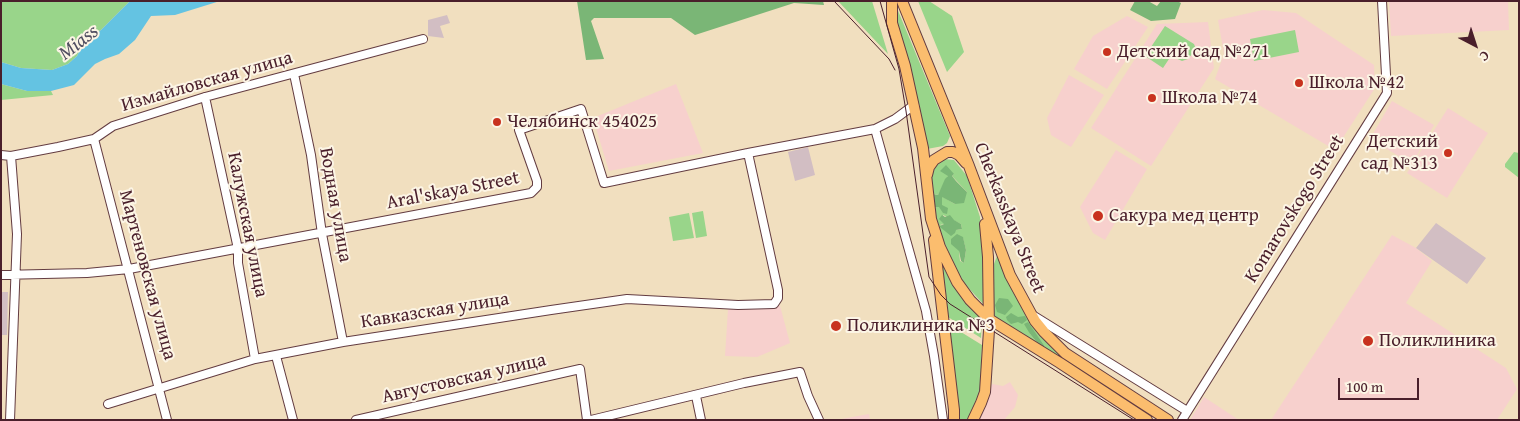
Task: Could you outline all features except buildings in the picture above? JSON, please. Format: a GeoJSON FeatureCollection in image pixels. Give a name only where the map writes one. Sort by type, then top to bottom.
{"type":"FeatureCollection","features":[{"type":"Feature","properties":{"kind":"main road"},"geometry":{"type":"LineString","coordinates":[[892,1],[892,23],[914,105],[927,176],[954,420]]}},
{"type":"Feature","properties":{"kind":"main road","name":"Cherkasskaya Street"},"geometry":{"type":"LineString","coordinates":[[902,1],[969,166],[1010,275],[1031,314],[1044,332],[1065,353],[1168,420]]}},
{"type":"Feature","properties":{"kind":"main road"},"geometry":{"type":"LineString","coordinates":[[927,176],[929,167],[934,160],[946,152],[953,152],[959,155],[969,166]]}},
{"type":"Feature","properties":{"kind":"main road"},"geometry":{"type":"LineString","coordinates":[[973,420],[982,403],[985,392],[989,319],[987,235],[982,204]]}},
{"type":"Feature","properties":{"kind":"main road"},"geometry":{"type":"LineString","coordinates":[[931,219],[940,247],[957,282],[970,300],[989,319],[1147,420]]}},
{"type":"Feature","properties":{"kind":"street","name":"Komarovskogo Street"},"geometry":{"type":"LineString","coordinates":[[1182,420],[1387,93],[1382,1]]}},
{"type":"Feature","properties":{"kind":"street","name":"Измайловская улица"},"geometry":{"type":"LineString","coordinates":[[1,155],[11,156],[58,148],[94,139],[113,126],[205,97],[423,39]]}},
{"type":"Feature","properties":{"kind":"street","name":"Водная улица"},"geometry":{"type":"LineString","coordinates":[[294,74],[343,342]]}},
{"type":"Feature","properties":{"kind":"street","name":"Калужская улица"},"geometry":{"type":"LineString","coordinates":[[205,97],[238,249],[238,263],[255,359]]}},
{"type":"Feature","properties":{"kind":"street","name":"Aral'skaya Street"},"geometry":{"type":"LineString","coordinates":[[1,275],[87,273],[129,269],[531,193],[537,187],[537,181],[519,130],[581,109],[604,183],[875,129],[896,119],[914,105]]}},
{"type":"Feature","properties":{"kind":"street"},"geometry":{"type":"LineString","coordinates":[[875,129],[926,311],[943,420]]}},
{"type":"Feature","properties":{"kind":"street","name":"Мартеновская улица"},"geometry":{"type":"LineString","coordinates":[[94,139],[167,420]]}},
{"type":"Feature","properties":{"kind":"street","name":"Кавказская улица"},"geometry":{"type":"LineString","coordinates":[[108,404],[255,359],[343,342],[627,300],[738,305],[774,304],[778,298],[778,290],[748,153]]}},
{"type":"Feature","properties":{"kind":"street"},"geometry":{"type":"LineString","coordinates":[[10,420],[16,275],[15,199],[11,156]]}},
{"type":"Feature","properties":{"kind":"street"},"geometry":{"type":"LineString","coordinates":[[1031,314],[1187,411]]}},
{"type":"Feature","properties":{"kind":"street"},"geometry":{"type":"LineString","coordinates":[[276,356],[293,420]]}},
{"type":"Feature","properties":{"kind":"street","name":"Августовская улица"},"geometry":{"type":"LineString","coordinates":[[356,420],[580,369],[589,420]]}},
{"type":"Feature","properties":{"kind":"street"},"geometry":{"type":"LineString","coordinates":[[589,420],[744,383],[800,372],[819,420]]}},
{"type":"Feature","properties":{"kind":"street"},"geometry":{"type":"LineString","coordinates":[[696,396],[701,420]]}},
{"type":"Feature","properties":{"kind":"shaded area"},"geometry":{"type":"Polygon","coordinates":[[[1389,1],[1508,1],[1509,30],[1391,36],[1389,1]]]}},
{"type":"Feature","properties":{"kind":"shaded area","name":"Школа №42"},"geometry":{"type":"Polygon","coordinates":[[[1263,10],[1296,13],[1374,65],[1375,88],[1335,150],[1215,79],[1224,54],[1218,20],[1263,10]]]}},
{"type":"Feature","properties":{"kind":"shaded area"},"geometry":{"type":"Polygon","coordinates":[[[447,15],[450,23],[440,26],[444,38],[428,36],[428,20],[447,15]]]}},
{"type":"Feature","properties":{"kind":"shaded area","name":"Детский сад №271"},"geometry":{"type":"Polygon","coordinates":[[[1127,16],[1148,27],[1107,89],[1074,69],[1093,36],[1127,16]]]}},
{"type":"Feature","properties":{"kind":"shaded area","name":"Школа №74"},"geometry":{"type":"Polygon","coordinates":[[[1208,22],[1214,68],[1151,166],[1091,128],[1157,24],[1208,22]]]}},
{"type":"Feature","properties":{"kind":"shaded area"},"geometry":{"type":"Polygon","coordinates":[[[1069,75],[1104,95],[1071,147],[1051,135],[1047,118],[1069,75]]]}},
{"type":"Feature","properties":{"kind":"shaded area"},"geometry":{"type":"Polygon","coordinates":[[[676,84],[703,153],[609,171],[593,118],[676,84]]]}},
{"type":"Feature","properties":{"kind":"shaded area"},"geometry":{"type":"Polygon","coordinates":[[[1392,101],[1434,125],[1412,164],[1370,139],[1392,101]]]}},
{"type":"Feature","properties":{"kind":"shaded area","name":"Детский сад №313"},"geometry":{"type":"Polygon","coordinates":[[[1448,108],[1488,133],[1447,198],[1407,173],[1448,108]]]}},
{"type":"Feature","properties":{"kind":"shaded area"},"geometry":{"type":"Polygon","coordinates":[[[808,147],[815,175],[795,181],[788,152],[808,147]]]}},
{"type":"Feature","properties":{"kind":"shaded area"},"geometry":{"type":"Polygon","coordinates":[[[1116,150],[1147,169],[1105,240],[1093,233],[1080,207],[1116,150]]]}},
{"type":"Feature","properties":{"kind":"shaded area"},"geometry":{"type":"Polygon","coordinates":[[[1436,223],[1486,258],[1467,284],[1416,248],[1436,223]]]}},
{"type":"Feature","properties":{"kind":"shaded area"},"geometry":{"type":"Polygon","coordinates":[[[1392,235],[1416,248],[1432,261],[1406,303],[1506,368],[1517,389],[1497,420],[1271,420],[1392,235]]]}},
{"type":"Feature","properties":{"kind":"shaded area"},"geometry":{"type":"Polygon","coordinates":[[[1,292],[8,292],[7,335],[1,335],[1,292]]]}},
{"type":"Feature","properties":{"kind":"shaded area"},"geometry":{"type":"Polygon","coordinates":[[[780,306],[790,343],[757,357],[725,356],[728,309],[780,306]]]}},
{"type":"Feature","properties":{"kind":"shaded area"},"geometry":{"type":"Polygon","coordinates":[[[1010,382],[1018,395],[1015,407],[1004,420],[980,420],[992,384],[1003,386],[1010,382]]]}},
{"type":"Feature","properties":{"kind":"shaded area"},"geometry":{"type":"Polygon","coordinates":[[[1204,397],[1239,420],[1190,420],[1204,397]]]}},
{"type":"Feature","properties":{"kind":"shaded area"},"geometry":{"type":"Polygon","coordinates":[[[869,414],[870,420],[836,420],[869,414]]]}},
{"type":"Feature","properties":{"kind":"green space"},"geometry":{"type":"Polygon","coordinates":[[[1,1],[130,1],[101,30],[85,40],[77,56],[68,64],[52,70],[21,68],[1,62],[1,1]]]}},
{"type":"Feature","properties":{"kind":"green space"},"geometry":{"type":"Polygon","coordinates":[[[577,1],[823,1],[824,5],[794,3],[695,35],[671,18],[594,18],[591,21],[604,59],[586,60],[577,1]]]}},
{"type":"Feature","properties":{"kind":"green space"},"geometry":{"type":"Polygon","coordinates":[[[838,1],[872,1],[888,54],[838,1]]]}},
{"type":"Feature","properties":{"kind":"green space"},"geometry":{"type":"Polygon","coordinates":[[[888,1],[894,1],[950,136],[947,143],[943,146],[927,149],[914,83],[903,41],[888,1]]]}},
{"type":"Feature","properties":{"kind":"green space"},"geometry":{"type":"Polygon","coordinates":[[[918,1],[929,1],[952,16],[964,52],[947,72],[918,1]]]}},
{"type":"Feature","properties":{"kind":"green space"},"geometry":{"type":"Polygon","coordinates":[[[1135,1],[1148,1],[1157,6],[1161,1],[1177,1],[1181,3],[1175,19],[1151,21],[1130,10],[1135,1]]]}},
{"type":"Feature","properties":{"kind":"green space"},"geometry":{"type":"Polygon","coordinates":[[[1165,26],[1194,44],[1196,49],[1188,59],[1182,61],[1171,56],[1163,68],[1145,56],[1165,26]]]}},
{"type":"Feature","properties":{"kind":"green space"},"geometry":{"type":"Polygon","coordinates":[[[1295,30],[1299,52],[1254,61],[1250,39],[1295,30]]]}},
{"type":"Feature","properties":{"kind":"green space"},"geometry":{"type":"Polygon","coordinates":[[[1,84],[27,91],[51,91],[53,95],[1,100],[1,84]]]}},
{"type":"Feature","properties":{"kind":"green space"},"geometry":{"type":"Polygon","coordinates":[[[1514,152],[1519,153],[1519,178],[1505,167],[1505,164],[1514,152]]]}},
{"type":"Feature","properties":{"kind":"green space"},"geometry":{"type":"Polygon","coordinates":[[[944,159],[954,160],[967,176],[980,217],[985,306],[964,283],[938,228],[932,199],[931,176],[937,164],[944,159]],[[954,174],[948,176],[938,195],[934,194],[942,206],[941,196],[955,204],[967,192],[952,176],[954,174]],[[943,215],[944,224],[940,225],[956,230],[962,229],[961,224],[943,215]],[[963,238],[959,251],[960,261],[964,263],[966,250],[963,238]]]}},
{"type":"Feature","properties":{"kind":"green space"},"geometry":{"type":"Polygon","coordinates":[[[946,165],[954,174],[952,176],[967,192],[964,203],[955,204],[942,197],[942,205],[948,208],[947,214],[943,213],[939,207],[935,207],[933,201],[933,194],[938,195],[948,176],[940,171],[946,165]]]}},
{"type":"Feature","properties":{"kind":"green space"},"geometry":{"type":"Polygon","coordinates":[[[703,211],[707,236],[696,238],[692,213],[703,211]]]}},
{"type":"Feature","properties":{"kind":"green space"},"geometry":{"type":"Polygon","coordinates":[[[689,213],[694,238],[673,241],[669,217],[689,213]]]}},
{"type":"Feature","properties":{"kind":"green space"},"geometry":{"type":"Polygon","coordinates":[[[942,215],[945,217],[950,215],[961,224],[962,229],[956,230],[951,236],[940,227],[944,224],[939,219],[942,215]]]}},
{"type":"Feature","properties":{"kind":"green space"},"geometry":{"type":"Polygon","coordinates":[[[957,234],[963,237],[966,250],[964,263],[961,261],[959,251],[951,244],[951,239],[957,234]]]}},
{"type":"Feature","properties":{"kind":"green space"},"geometry":{"type":"Polygon","coordinates":[[[998,253],[1009,284],[1026,316],[1041,337],[1059,356],[1041,345],[1044,346],[1027,322],[1030,334],[1037,343],[992,316],[994,264],[998,253]]]}},
{"type":"Feature","properties":{"kind":"green space"},"geometry":{"type":"Polygon","coordinates":[[[941,262],[951,282],[963,299],[982,320],[981,338],[948,317],[941,262]]]}},
{"type":"Feature","properties":{"kind":"green space"},"geometry":{"type":"Polygon","coordinates":[[[999,298],[1008,299],[1013,306],[1005,315],[997,312],[995,305],[999,298]]]}},
{"type":"Feature","properties":{"kind":"green space"},"geometry":{"type":"Polygon","coordinates":[[[1011,313],[1018,317],[1025,316],[1027,320],[1022,324],[1018,322],[1011,324],[1006,317],[1011,313]]]}},
{"type":"Feature","properties":{"kind":"green space"},"geometry":{"type":"Polygon","coordinates":[[[1028,322],[1044,347],[1039,345],[1030,334],[1024,324],[1028,322]]]}},
{"type":"Feature","properties":{"kind":"green space"},"geometry":{"type":"Polygon","coordinates":[[[948,324],[982,345],[980,394],[967,420],[958,420],[948,324]]]}},
{"type":"Feature","properties":{"kind":"water"},"geometry":{"type":"Polygon","coordinates":[[[130,1],[220,1],[175,15],[151,16],[135,40],[119,54],[95,64],[74,85],[51,91],[27,91],[1,84],[1,62],[21,68],[52,70],[68,64],[77,56],[85,40],[101,30],[130,1]]]}},
{"type":"Feature","properties":{"kind":"tram line"},"geometry":{"type":"LineString","coordinates":[[834,1],[889,59],[895,70]]}},
{"type":"Feature","properties":{"kind":"tram line"},"geometry":{"type":"LineString","coordinates":[[880,1],[899,69],[929,277],[941,295],[950,304],[1134,420]]}},
{"type":"Feature","properties":{"kind":"place","name":"Детский сад №271"},"geometry":{"type":"Point","coordinates":[1107,52]}},
{"type":"Feature","properties":{"kind":"place","name":"Школа №42"},"geometry":{"type":"Point","coordinates":[1299,83]}},
{"type":"Feature","properties":{"kind":"place","name":"Школа №74"},"geometry":{"type":"Point","coordinates":[1152,98]}},
{"type":"Feature","properties":{"kind":"place","name":"Челябинск 454025"},"geometry":{"type":"Point","coordinates":[497,122]}},
{"type":"Feature","properties":{"kind":"place","name":"Детский сад №313"},"geometry":{"type":"Point","coordinates":[1448,153]}},
{"type":"Feature","properties":{"kind":"place","name":"Сакура мед центр"},"geometry":{"type":"Point","coordinates":[1098,216]}},
{"type":"Feature","properties":{"kind":"place","name":"Поликлиника №3"},"geometry":{"type":"Point","coordinates":[836,326]}},
{"type":"Feature","properties":{"kind":"place","name":"Поликлиника"},"geometry":{"type":"Point","coordinates":[1368,341]}},
{"type":"Feature","properties":{"kind":"water label","name":"Miass"},"geometry":{"type":"Point","coordinates":[79,43]}}]}
